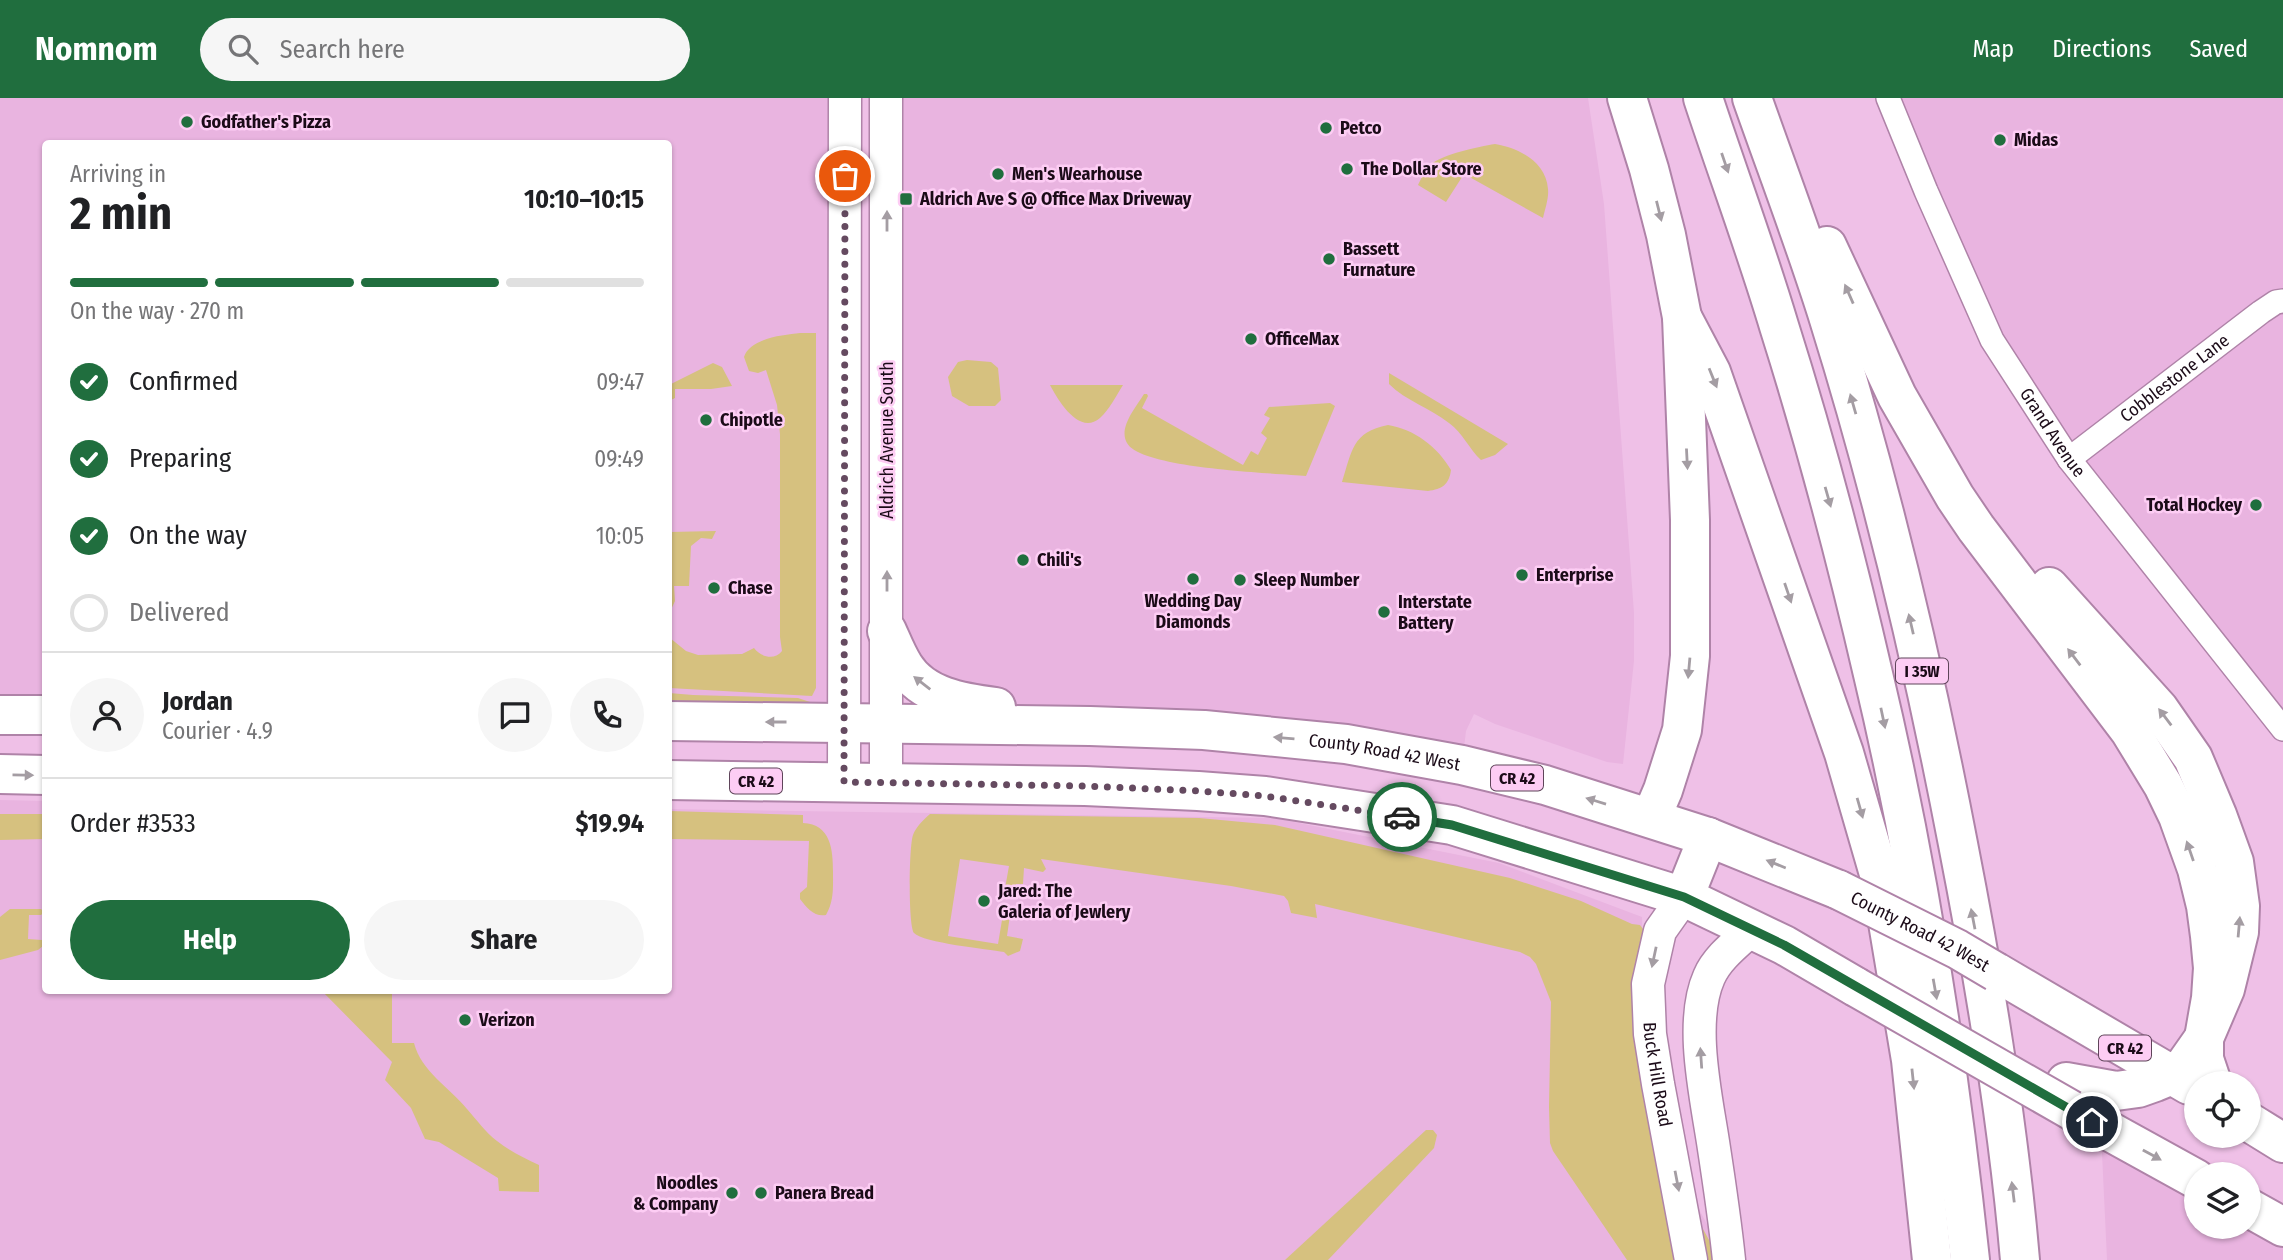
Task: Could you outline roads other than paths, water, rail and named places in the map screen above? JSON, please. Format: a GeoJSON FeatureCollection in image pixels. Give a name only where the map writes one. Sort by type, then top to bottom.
{"type":"FeatureCollection","features":[{"type":"Feature","properties":{"kind":"highway"},"geometry":{"type":"LineString","coordinates":[[1627,98],[1666,235],[1682,317],[1690,520],[1690,656],[1682,730],[1651,818]]}},
{"type":"Feature","properties":{"kind":"highway","name":"I 35W"},"geometry":{"type":"LineString","coordinates":[[1703,98],[1779,325],[1839,536],[1874,676],[1910,850],[1941,1025],[1970,1260]]}},
{"type":"Feature","properties":{"kind":"highway","name":"I 35W"},"geometry":{"type":"LineString","coordinates":[[1752,98],[1814,271],[1889,529],[1943,763],[1975,929],[2002,1101],[2020,1260]]}},
{"type":"Feature","properties":{"kind":"highway"},"geometry":{"type":"LineString","coordinates":[[1761,98],[1877,356],[1921,440],[1988,519],[2151,699],[2193,758],[2234,862],[2240,906],[2239,932],[2225,989],[2188,1071]]}},
{"type":"Feature","properties":{"kind":"highway"},"geometry":{"type":"LineString","coordinates":[[1682,317],[1711,372],[1844,753],[1881,881],[1911,1060],[1932,1260]]}},
{"type":"Feature","properties":{"kind":"highway"},"geometry":{"type":"LineString","coordinates":[[887,631],[904,667],[911,674],[935,693],[960,703],[1204,730]]}},
{"type":"Feature","properties":{"kind":"highway"},"geometry":{"type":"LineString","coordinates":[[0,715],[42,716]]}},
{"type":"Feature","properties":{"kind":"highway","name":"County Road 42 West"},"geometry":{"type":"LineString","coordinates":[[672,721],[887,722],[1204,730],[1346,744],[1462,765],[1545,785],[1651,818],[1708,837],[1839,890],[1957,949],[2184,1082]]}},
{"type":"Feature","properties":{"kind":"highway"},"geometry":{"type":"LineString","coordinates":[[0,774],[42,775]]}},
{"type":"Feature","properties":{"kind":"highway","name":"CR 42"},"geometry":{"type":"LineString","coordinates":[[672,780],[886,782],[1199,791],[1265,796],[1452,825],[1684,897],[1784,945],[1985,1060],[2069,1096]]}},
{"type":"Feature","properties":{"kind":"highway"},"geometry":{"type":"LineString","coordinates":[[1684,897],[1708,837]]}},
{"type":"Feature","properties":{"kind":"highway"},"geometry":{"type":"LineString","coordinates":[[2204,1038],[2204,1059],[2208,1071]]}},
{"type":"Feature","properties":{"kind":"highway"},"geometry":{"type":"LineString","coordinates":[[2069,1096],[2184,1082]]}},
{"type":"Feature","properties":{"kind":"highway"},"geometry":{"type":"LineString","coordinates":[[2069,1096],[2184,1171]]}},
{"type":"Feature","properties":{"kind":"highway"},"geometry":{"type":"LineString","coordinates":[[2261,1129],[2283,1143]]}},
{"type":"Feature","properties":{"kind":"street"},"geometry":{"type":"LineString","coordinates":[[844,782],[845,98]]}},
{"type":"Feature","properties":{"kind":"street","name":"Aldrich Avenue South"},"geometry":{"type":"LineString","coordinates":[[886,98],[886,782]]}},
{"type":"Feature","properties":{"kind":"street","name":"Grand Avenue"},"geometry":{"type":"LineString","coordinates":[[1888,98],[1992,341],[2069,459],[2283,729]]}},
{"type":"Feature","properties":{"kind":"street","name":"Cobblestone Lane"},"geometry":{"type":"LineString","coordinates":[[2069,459],[2261,312],[2283,300]]}},
{"type":"Feature","properties":{"kind":"street","name":"Buck Hill Road"},"geometry":{"type":"LineString","coordinates":[[1684,897],[1660,931],[1648,984],[1650,1034],[1691,1260]]}},
{"type":"Feature","properties":{"kind":"street"},"geometry":{"type":"LineString","coordinates":[[1729,1260],[1717,1165],[1703,1087],[1700,1044],[1702,1004],[1709,977],[1721,959],[1752,929]]}},
{"type":"Feature","properties":{"kind":"place","name":"Godfather's Pizza"},"geometry":{"type":"Point","coordinates":[187,122]}},
{"type":"Feature","properties":{"kind":"place","name":"Petco"},"geometry":{"type":"Point","coordinates":[1326,128]}},
{"type":"Feature","properties":{"kind":"place","name":"Midas"},"geometry":{"type":"Point","coordinates":[2000,140]}},
{"type":"Feature","properties":{"kind":"place","name":"The Dollar Store"},"geometry":{"type":"Point","coordinates":[1347,169]}},
{"type":"Feature","properties":{"kind":"place","name":"Men's Wearhouse"},"geometry":{"type":"Point","coordinates":[998,174]}},
{"type":"Feature","properties":{"kind":"place","name":"Aldrich Ave S @ Office Max Driveway"},"geometry":{"type":"Point","coordinates":[906,199]}},
{"type":"Feature","properties":{"kind":"place","name":"Bassett Furnature"},"geometry":{"type":"Point","coordinates":[1329,259]}},
{"type":"Feature","properties":{"kind":"place","name":"OfficeMax"},"geometry":{"type":"Point","coordinates":[1251,339]}},
{"type":"Feature","properties":{"kind":"place","name":"Chipotle"},"geometry":{"type":"Point","coordinates":[706,420]}},
{"type":"Feature","properties":{"kind":"place","name":"Total Hockey"},"geometry":{"type":"Point","coordinates":[2256,505]}},
{"type":"Feature","properties":{"kind":"place","name":"Chili's"},"geometry":{"type":"Point","coordinates":[1023,560]}},
{"type":"Feature","properties":{"kind":"place","name":"Enterprise"},"geometry":{"type":"Point","coordinates":[1522,575]}},
{"type":"Feature","properties":{"kind":"place","name":"Wedding Day Diamonds"},"geometry":{"type":"Point","coordinates":[1193,579]}},
{"type":"Feature","properties":{"kind":"place","name":"Sleep Number"},"geometry":{"type":"Point","coordinates":[1240,580]}},
{"type":"Feature","properties":{"kind":"place","name":"Chase"},"geometry":{"type":"Point","coordinates":[714,588]}},
{"type":"Feature","properties":{"kind":"place","name":"Interstate Battery"},"geometry":{"type":"Point","coordinates":[1384,612]}},
{"type":"Feature","properties":{"kind":"place","name":"Jared: The Galeria of Jewlery"},"geometry":{"type":"Point","coordinates":[984,901]}},
{"type":"Feature","properties":{"kind":"place","name":"Verizon"},"geometry":{"type":"Point","coordinates":[465,1020]}},
{"type":"Feature","properties":{"kind":"place","name":"Noodles & Company"},"geometry":{"type":"Point","coordinates":[732,1193]}},
{"type":"Feature","properties":{"kind":"place","name":"Panera Bread"},"geometry":{"type":"Point","coordinates":[761,1193]}}]}
